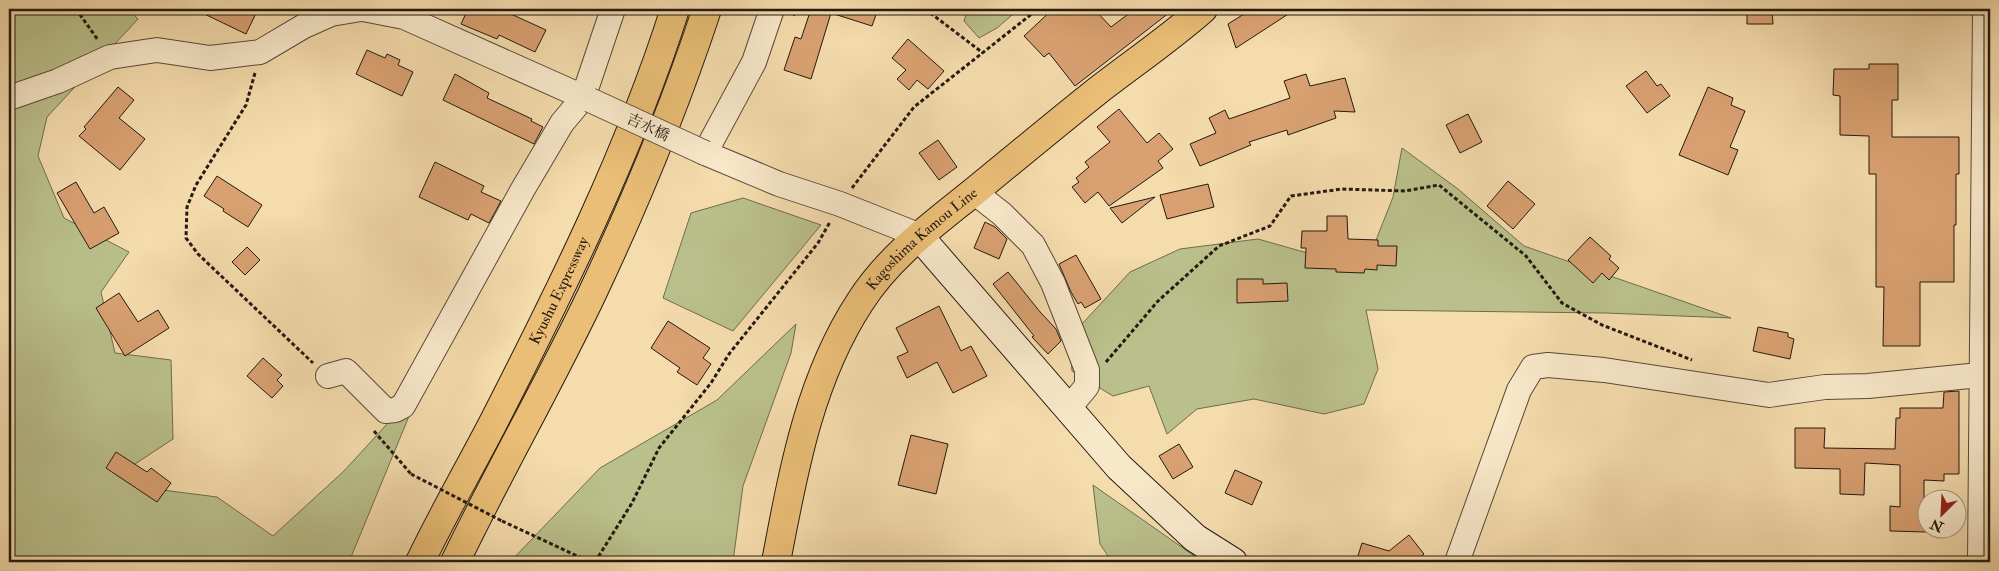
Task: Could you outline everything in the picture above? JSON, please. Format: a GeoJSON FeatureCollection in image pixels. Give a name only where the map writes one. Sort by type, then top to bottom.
{"type":"FeatureCollection","features":[{"type":"Feature","properties":{"kind":"main road","name":"Kyushu Expressway"},"geometry":{"type":"LineString","coordinates":[[420,562],[514,381],[610,183],[659,59],[675,9]]}},
{"type":"Feature","properties":{"kind":"main road","name":"Kyushu Expressway"},"geometry":{"type":"LineString","coordinates":[[455,562],[591,296],[637,192],[687,70],[707,9]]}},
{"type":"Feature","properties":{"kind":"main road","name":"Kagoshima Kamou Line"},"geometry":{"type":"LineString","coordinates":[[776,562],[792,477],[807,421],[826,368],[846,323],[861,300],[884,271],[918,235],[1097,92],[1179,30],[1203,9]]}},
{"type":"Feature","properties":{"kind":"street","name":"吉水橋"},"geometry":{"type":"LineString","coordinates":[[260,52],[331,11],[362,9],[404,16],[706,154],[779,184],[840,204],[918,235]]}},
{"type":"Feature","properties":{"kind":"street"},"geometry":{"type":"LineString","coordinates":[[328,376],[346,371],[386,411],[395,410],[402,406],[562,123],[586,99],[612,9]]}},
{"type":"Feature","properties":{"kind":"street"},"geometry":{"type":"LineString","coordinates":[[706,154],[754,62],[772,9]]}},
{"type":"Feature","properties":{"kind":"street"},"geometry":{"type":"LineString","coordinates":[[1980,562],[1987,374],[1986,9]]}},
{"type":"Feature","properties":{"kind":"street"},"geometry":{"type":"LineString","coordinates":[[9,98],[58,81],[110,57],[157,50],[210,58],[260,52]]}},
{"type":"Feature","properties":{"kind":"street"},"geometry":{"type":"LineString","coordinates":[[974,192],[1002,214],[1033,245],[1053,282],[1087,370],[1087,386],[1068,409]]}},
{"type":"Feature","properties":{"kind":"street"},"geometry":{"type":"LineString","coordinates":[[918,235],[1119,468],[1195,538],[1233,562]]}},
{"type":"Feature","properties":{"kind":"street"},"geometry":{"type":"LineString","coordinates":[[1457,562],[1519,390],[1533,367],[1548,366],[1604,370],[1769,395],[1825,387],[1868,386],[1987,374]]}},
{"type":"Feature","properties":{"kind":"path"},"geometry":{"type":"LineString","coordinates":[[76,9],[110,57]]}},
{"type":"Feature","properties":{"kind":"path"},"geometry":{"type":"LineString","coordinates":[[925,9],[982,53]]}},
{"type":"Feature","properties":{"kind":"path"},"geometry":{"type":"LineString","coordinates":[[596,562],[632,503],[659,448],[711,383],[729,354],[818,243],[840,204],[914,107],[1038,9]]}},
{"type":"Feature","properties":{"kind":"path"},"geometry":{"type":"LineString","coordinates":[[260,52],[246,105],[196,185],[186,207],[186,238],[198,254],[328,376]]}},
{"type":"Feature","properties":{"kind":"path"},"geometry":{"type":"LineString","coordinates":[[1087,386],[1126,336],[1158,301],[1219,246],[1270,226],[1291,196],[1342,189],[1405,190],[1439,185],[1526,256],[1562,303],[1602,325],[1699,362]]}},
{"type":"Feature","properties":{"kind":"path"},"geometry":{"type":"LineString","coordinates":[[372,429],[411,474],[502,521],[590,562]]}},
{"type":"Feature","properties":{"kind":"green space"},"geometry":{"type":"Polygon","coordinates":[[[9,9],[128,9],[138,19],[47,117],[38,156],[64,218],[129,252],[101,292],[115,353],[171,360],[173,439],[129,468],[147,488],[217,497],[273,536],[344,471],[421,387],[349,562],[9,562],[9,9]]]}},
{"type":"Feature","properties":{"kind":"green space"},"geometry":{"type":"Polygon","coordinates":[[[968,9],[1019,9],[997,28],[979,38],[964,21],[968,9]]]}},
{"type":"Feature","properties":{"kind":"green space"},"geometry":{"type":"Polygon","coordinates":[[[1402,148],[1458,189],[1524,246],[1731,318],[1605,313],[1366,310],[1378,369],[1364,404],[1324,414],[1254,399],[1197,409],[1167,434],[1149,386],[1113,396],[1072,371],[1069,338],[1130,272],[1180,249],[1258,239],[1325,258],[1369,258],[1393,197],[1402,148]]]}},
{"type":"Feature","properties":{"kind":"green space"},"geometry":{"type":"Polygon","coordinates":[[[743,198],[821,225],[733,331],[663,298],[691,213],[743,198]]]}},
{"type":"Feature","properties":{"kind":"green space"},"geometry":{"type":"Polygon","coordinates":[[[796,324],[791,353],[743,486],[733,562],[510,562],[600,468],[717,400],[796,324]]]}},
{"type":"Feature","properties":{"kind":"green space"},"geometry":{"type":"Polygon","coordinates":[[[1093,485],[1203,562],[1112,562],[1100,544],[1093,485]]]}},
{"type":"Feature","properties":{"kind":"building"},"geometry":{"type":"Polygon","coordinates":[[[194,9],[258,9],[246,34],[194,9]]]}},
{"type":"Feature","properties":{"kind":"building"},"geometry":{"type":"Polygon","coordinates":[[[468,9],[500,9],[546,30],[535,52],[499,35],[497,39],[461,24],[468,9]]]}},
{"type":"Feature","properties":{"kind":"building"},"geometry":{"type":"Polygon","coordinates":[[[811,9],[878,9],[872,26],[831,13],[811,79],[784,70],[795,37],[801,39],[811,9]]]}},
{"type":"Feature","properties":{"kind":"building"},"geometry":{"type":"Polygon","coordinates":[[[1053,9],[1094,9],[1111,27],[1135,9],[1174,9],[1075,86],[1049,53],[1044,57],[1024,36],[1053,9]]]}},
{"type":"Feature","properties":{"kind":"building"},"geometry":{"type":"Polygon","coordinates":[[[1252,9],[1296,9],[1236,48],[1228,24],[1252,9]]]}},
{"type":"Feature","properties":{"kind":"building"},"geometry":{"type":"Polygon","coordinates":[[[1747,9],[1772,9],[1773,24],[1747,24],[1747,9]]]}},
{"type":"Feature","properties":{"kind":"building"},"geometry":{"type":"Polygon","coordinates":[[[908,39],[944,71],[928,89],[917,80],[909,90],[897,79],[906,70],[892,58],[908,39]]]}},
{"type":"Feature","properties":{"kind":"building"},"geometry":{"type":"Polygon","coordinates":[[[367,50],[385,58],[387,54],[400,60],[398,65],[413,72],[402,96],[356,74],[367,50]]]}},
{"type":"Feature","properties":{"kind":"building"},"geometry":{"type":"Polygon","coordinates":[[[1869,64],[1898,64],[1898,100],[1892,100],[1892,137],[1959,137],[1959,174],[1956,174],[1956,225],[1954,225],[1954,282],[1920,282],[1920,346],[1883,346],[1884,287],[1876,287],[1876,174],[1869,174],[1869,136],[1840,135],[1840,96],[1833,95],[1834,69],[1869,69],[1869,64]]]}},
{"type":"Feature","properties":{"kind":"building"},"geometry":{"type":"Polygon","coordinates":[[[1646,71],[1657,86],[1661,84],[1670,96],[1647,113],[1626,86],[1646,71]]]}},
{"type":"Feature","properties":{"kind":"building"},"geometry":{"type":"Polygon","coordinates":[[[455,74],[489,93],[487,98],[532,119],[531,121],[543,127],[534,144],[443,100],[455,74]]]}},
{"type":"Feature","properties":{"kind":"building"},"geometry":{"type":"Polygon","coordinates":[[[1306,74],[1310,86],[1345,78],[1355,112],[1334,111],[1336,118],[1288,135],[1287,130],[1249,142],[1251,145],[1200,166],[1190,144],[1216,133],[1209,118],[1225,110],[1229,119],[1290,98],[1284,81],[1306,74]]]}},
{"type":"Feature","properties":{"kind":"building"},"geometry":{"type":"Polygon","coordinates":[[[118,87],[134,100],[119,118],[145,139],[120,170],[79,136],[86,129],[84,127],[118,87]]]}},
{"type":"Feature","properties":{"kind":"building"},"geometry":{"type":"Polygon","coordinates":[[[1708,87],[1733,98],[1731,105],[1745,111],[1730,147],[1738,150],[1728,175],[1679,155],[1708,87]]]}},
{"type":"Feature","properties":{"kind":"building"},"geometry":{"type":"Polygon","coordinates":[[[1119,109],[1147,143],[1159,133],[1173,149],[1158,161],[1163,168],[1109,206],[1098,192],[1085,203],[1072,187],[1079,182],[1076,178],[1089,167],[1085,162],[1110,142],[1097,127],[1119,109]]]}},
{"type":"Feature","properties":{"kind":"building"},"geometry":{"type":"Polygon","coordinates":[[[1468,114],[1482,142],[1460,153],[1446,125],[1468,114]]]}},
{"type":"Feature","properties":{"kind":"building"},"geometry":{"type":"Polygon","coordinates":[[[938,140],[957,167],[939,180],[919,153],[938,140]]]}},
{"type":"Feature","properties":{"kind":"building"},"geometry":{"type":"Polygon","coordinates":[[[435,162],[484,186],[481,192],[501,201],[489,223],[471,214],[468,220],[419,197],[435,162]]]}},
{"type":"Feature","properties":{"kind":"building"},"geometry":{"type":"Polygon","coordinates":[[[217,176],[262,205],[248,227],[204,196],[217,176]]]}},
{"type":"Feature","properties":{"kind":"building"},"geometry":{"type":"Polygon","coordinates":[[[1508,181],[1535,204],[1513,229],[1487,206],[1508,181]]]}},
{"type":"Feature","properties":{"kind":"building"},"geometry":{"type":"Polygon","coordinates":[[[76,182],[94,213],[104,207],[119,233],[90,249],[57,193],[76,182]]]}},
{"type":"Feature","properties":{"kind":"building"},"geometry":{"type":"Polygon","coordinates":[[[1208,184],[1214,207],[1167,219],[1160,195],[1208,184]]]}},
{"type":"Feature","properties":{"kind":"building"},"geometry":{"type":"Polygon","coordinates":[[[1155,197],[1122,223],[1110,208],[1155,197]]]}},
{"type":"Feature","properties":{"kind":"building"},"geometry":{"type":"Polygon","coordinates":[[[1327,216],[1347,216],[1348,239],[1378,240],[1378,246],[1397,246],[1396,266],[1377,265],[1377,270],[1365,269],[1364,273],[1336,272],[1336,269],[1305,268],[1306,248],[1301,248],[1302,231],[1327,231],[1327,216]]]}},
{"type":"Feature","properties":{"kind":"building"},"geometry":{"type":"Polygon","coordinates":[[[985,222],[995,227],[1007,239],[999,259],[974,248],[985,222]]]}},
{"type":"Feature","properties":{"kind":"building"},"geometry":{"type":"Polygon","coordinates":[[[1590,237],[1611,256],[1609,259],[1619,268],[1609,280],[1602,273],[1593,283],[1568,260],[1590,237]]]}},
{"type":"Feature","properties":{"kind":"building"},"geometry":{"type":"Polygon","coordinates":[[[247,247],[260,260],[245,275],[232,262],[247,247]]]}},
{"type":"Feature","properties":{"kind":"building"},"geometry":{"type":"Polygon","coordinates":[[[1076,255],[1101,299],[1085,308],[1081,302],[1078,304],[1059,264],[1076,255]]]}},
{"type":"Feature","properties":{"kind":"building"},"geometry":{"type":"Polygon","coordinates":[[[1008,272],[1056,329],[1061,341],[1048,354],[1032,337],[1034,336],[993,284],[1008,272]]]}},
{"type":"Feature","properties":{"kind":"building"},"geometry":{"type":"Polygon","coordinates":[[[1237,279],[1263,279],[1263,284],[1287,283],[1288,301],[1237,303],[1237,279]]]}},
{"type":"Feature","properties":{"kind":"building"},"geometry":{"type":"Polygon","coordinates":[[[119,293],[138,322],[158,310],[169,328],[125,356],[96,308],[119,293]]]}},
{"type":"Feature","properties":{"kind":"building"},"geometry":{"type":"Polygon","coordinates":[[[939,306],[961,351],[971,346],[987,376],[953,393],[937,362],[907,378],[897,357],[908,352],[896,328],[939,306]]]}},
{"type":"Feature","properties":{"kind":"building"},"geometry":{"type":"Polygon","coordinates":[[[668,321],[710,348],[703,358],[711,364],[697,385],[677,372],[680,368],[651,348],[668,321]]]}},
{"type":"Feature","properties":{"kind":"building"},"geometry":{"type":"Polygon","coordinates":[[[1758,327],[1788,333],[1788,337],[1794,339],[1790,359],[1753,351],[1758,327]]]}},
{"type":"Feature","properties":{"kind":"building"},"geometry":{"type":"Polygon","coordinates":[[[263,358],[282,375],[277,380],[283,386],[272,398],[247,376],[263,358]]]}},
{"type":"Feature","properties":{"kind":"building"},"geometry":{"type":"Polygon","coordinates":[[[1959,391],[1959,474],[1944,474],[1944,481],[1924,480],[1924,488],[1916,488],[1916,532],[1890,531],[1890,506],[1900,507],[1900,465],[1865,463],[1864,495],[1840,494],[1840,469],[1795,468],[1795,428],[1825,428],[1824,448],[1895,449],[1896,418],[1900,418],[1900,408],[1943,408],[1944,392],[1959,391]]]}},
{"type":"Feature","properties":{"kind":"building"},"geometry":{"type":"Polygon","coordinates":[[[911,435],[948,444],[936,494],[898,485],[911,435]]]}},
{"type":"Feature","properties":{"kind":"building"},"geometry":{"type":"Polygon","coordinates":[[[1179,444],[1193,467],[1173,479],[1159,456],[1179,444]]]}},
{"type":"Feature","properties":{"kind":"building"},"geometry":{"type":"Polygon","coordinates":[[[116,452],[147,472],[151,468],[171,483],[157,502],[106,468],[116,452]]]}},
{"type":"Feature","properties":{"kind":"building"},"geometry":{"type":"Polygon","coordinates":[[[1235,470],[1262,482],[1252,505],[1225,493],[1235,470]]]}},
{"type":"Feature","properties":{"kind":"building"},"geometry":{"type":"Polygon","coordinates":[[[1409,535],[1424,554],[1415,562],[1356,562],[1362,543],[1389,551],[1409,535]]]}}]}
